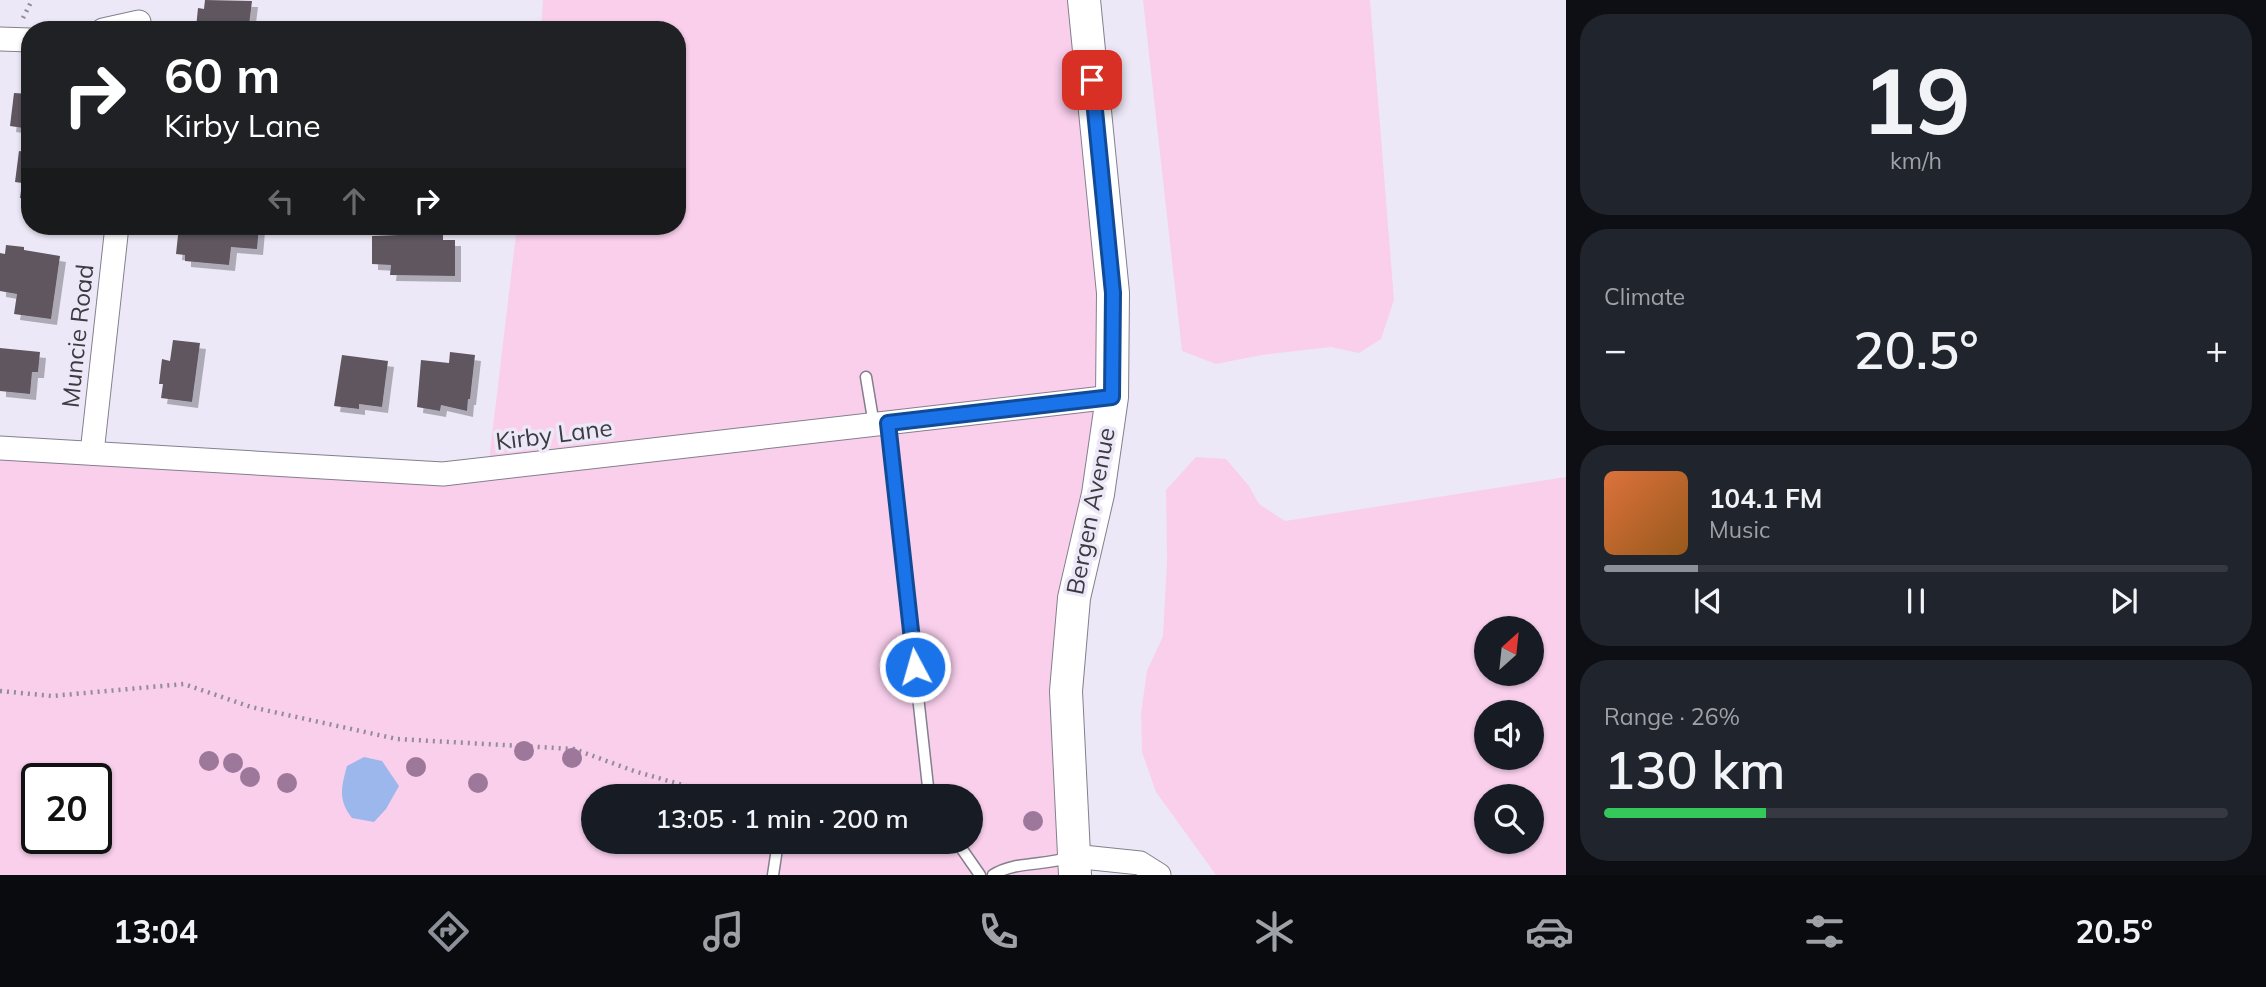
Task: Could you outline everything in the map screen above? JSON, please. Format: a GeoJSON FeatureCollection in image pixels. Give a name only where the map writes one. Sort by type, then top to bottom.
{"type":"FeatureCollection","features":[{"type":"Feature","properties":{"kind":"main road","name":"Bergen Avenue"},"geometry":{"type":"LineString","coordinates":[[1074,865],[1066,691],[1074,598],[1098,494],[1112,397],[1113,293],[1084,0]]}},
{"type":"Feature","properties":{"kind":"street"},"geometry":{"type":"LineString","coordinates":[[0,39],[21,40]]}},
{"type":"Feature","properties":{"kind":"street","name":"Muncie Road"},"geometry":{"type":"LineString","coordinates":[[92,453],[116,235]]}},
{"type":"Feature","properties":{"kind":"street","name":"Kirby Lane"},"geometry":{"type":"LineString","coordinates":[[0,448],[443,474],[1112,397]]}},
{"type":"Feature","properties":{"kind":"street"},"geometry":{"type":"LineString","coordinates":[[1074,865],[1140,863],[1159,875]]}},
{"type":"Feature","properties":{"kind":"lane"},"geometry":{"type":"LineString","coordinates":[[866,377],[881,424],[927,784]]}},
{"type":"Feature","properties":{"kind":"lane"},"geometry":{"type":"LineString","coordinates":[[773,875],[776,854]]}},
{"type":"Feature","properties":{"kind":"lane"},"geometry":{"type":"LineString","coordinates":[[965,854],[980,875]]}},
{"type":"Feature","properties":{"kind":"lane"},"geometry":{"type":"LineString","coordinates":[[993,875],[1001,870],[1056,862],[1074,865]]}},
{"type":"Feature","properties":{"kind":"path"},"geometry":{"type":"LineString","coordinates":[[0,691],[52,696],[184,684],[251,707],[397,738],[574,749],[679,784]]}},
{"type":"Feature","properties":{"kind":"shaded area"},"geometry":{"type":"Polygon","coordinates":[[[543,0],[1084,0],[1113,293],[1074,598],[1075,875],[0,875],[0,448],[488,469],[516,235],[686,235],[686,21],[542,21],[543,0]]]}},
{"type":"Feature","properties":{"kind":"shaded area"},"geometry":{"type":"Polygon","coordinates":[[[1143,0],[1370,0],[1394,300],[1381,339],[1359,353],[1331,347],[1262,355],[1216,364],[1182,351],[1143,0]]]}},
{"type":"Feature","properties":{"kind":"shaded area"},"geometry":{"type":"Polygon","coordinates":[[[1196,457],[1226,459],[1249,486],[1259,504],[1285,521],[1566,477],[1566,875],[1216,875],[1156,792],[1142,752],[1141,713],[1147,671],[1163,636],[1167,561],[1166,490],[1196,457]]]}},
{"type":"Feature","properties":{"kind":"water"},"geometry":{"type":"Polygon","coordinates":[[[364,757],[382,761],[399,786],[386,809],[374,822],[352,818],[343,799],[342,787],[347,766],[364,757]]]}},
{"type":"Feature","properties":{"kind":"building"},"geometry":{"type":"Polygon","coordinates":[[[205,0],[252,1],[250,21],[197,21],[198,8],[204,9],[205,0]]]}},
{"type":"Feature","properties":{"kind":"building"},"geometry":{"type":"Polygon","coordinates":[[[14,93],[21,93],[21,128],[10,126],[14,93]]]}},
{"type":"Feature","properties":{"kind":"building"},"geometry":{"type":"Polygon","coordinates":[[[19,151],[21,183],[15,182],[19,151]]]}},
{"type":"Feature","properties":{"kind":"building"},"geometry":{"type":"Polygon","coordinates":[[[178,235],[258,235],[257,249],[231,247],[229,265],[185,261],[185,255],[176,254],[178,235]]]}},
{"type":"Feature","properties":{"kind":"building"},"geometry":{"type":"Polygon","coordinates":[[[443,235],[443,240],[455,240],[455,276],[390,275],[391,265],[372,264],[372,236],[443,235]]]}},
{"type":"Feature","properties":{"kind":"building"},"geometry":{"type":"Polygon","coordinates":[[[6,245],[60,256],[51,319],[14,314],[17,294],[0,291],[0,253],[5,254],[6,245]]]}},
{"type":"Feature","properties":{"kind":"building"},"geometry":{"type":"Polygon","coordinates":[[[173,340],[200,343],[192,402],[161,398],[163,384],[159,384],[162,359],[170,361],[173,340]]]}},
{"type":"Feature","properties":{"kind":"building"},"geometry":{"type":"Polygon","coordinates":[[[0,348],[40,352],[38,372],[32,372],[30,394],[0,391],[0,348]]]}},
{"type":"Feature","properties":{"kind":"building"},"geometry":{"type":"Polygon","coordinates":[[[450,352],[475,355],[467,411],[441,405],[440,411],[417,407],[421,360],[449,363],[450,352]]]}},
{"type":"Feature","properties":{"kind":"building"},"geometry":{"type":"Polygon","coordinates":[[[342,355],[388,361],[382,407],[359,404],[359,409],[334,406],[342,355]]]}},
{"type":"Feature","properties":{"kind":"route"},"geometry":{"type":"LineString","coordinates":[[915,667],[888,423],[1112,397],[1113,293],[1092,80]]}}]}
